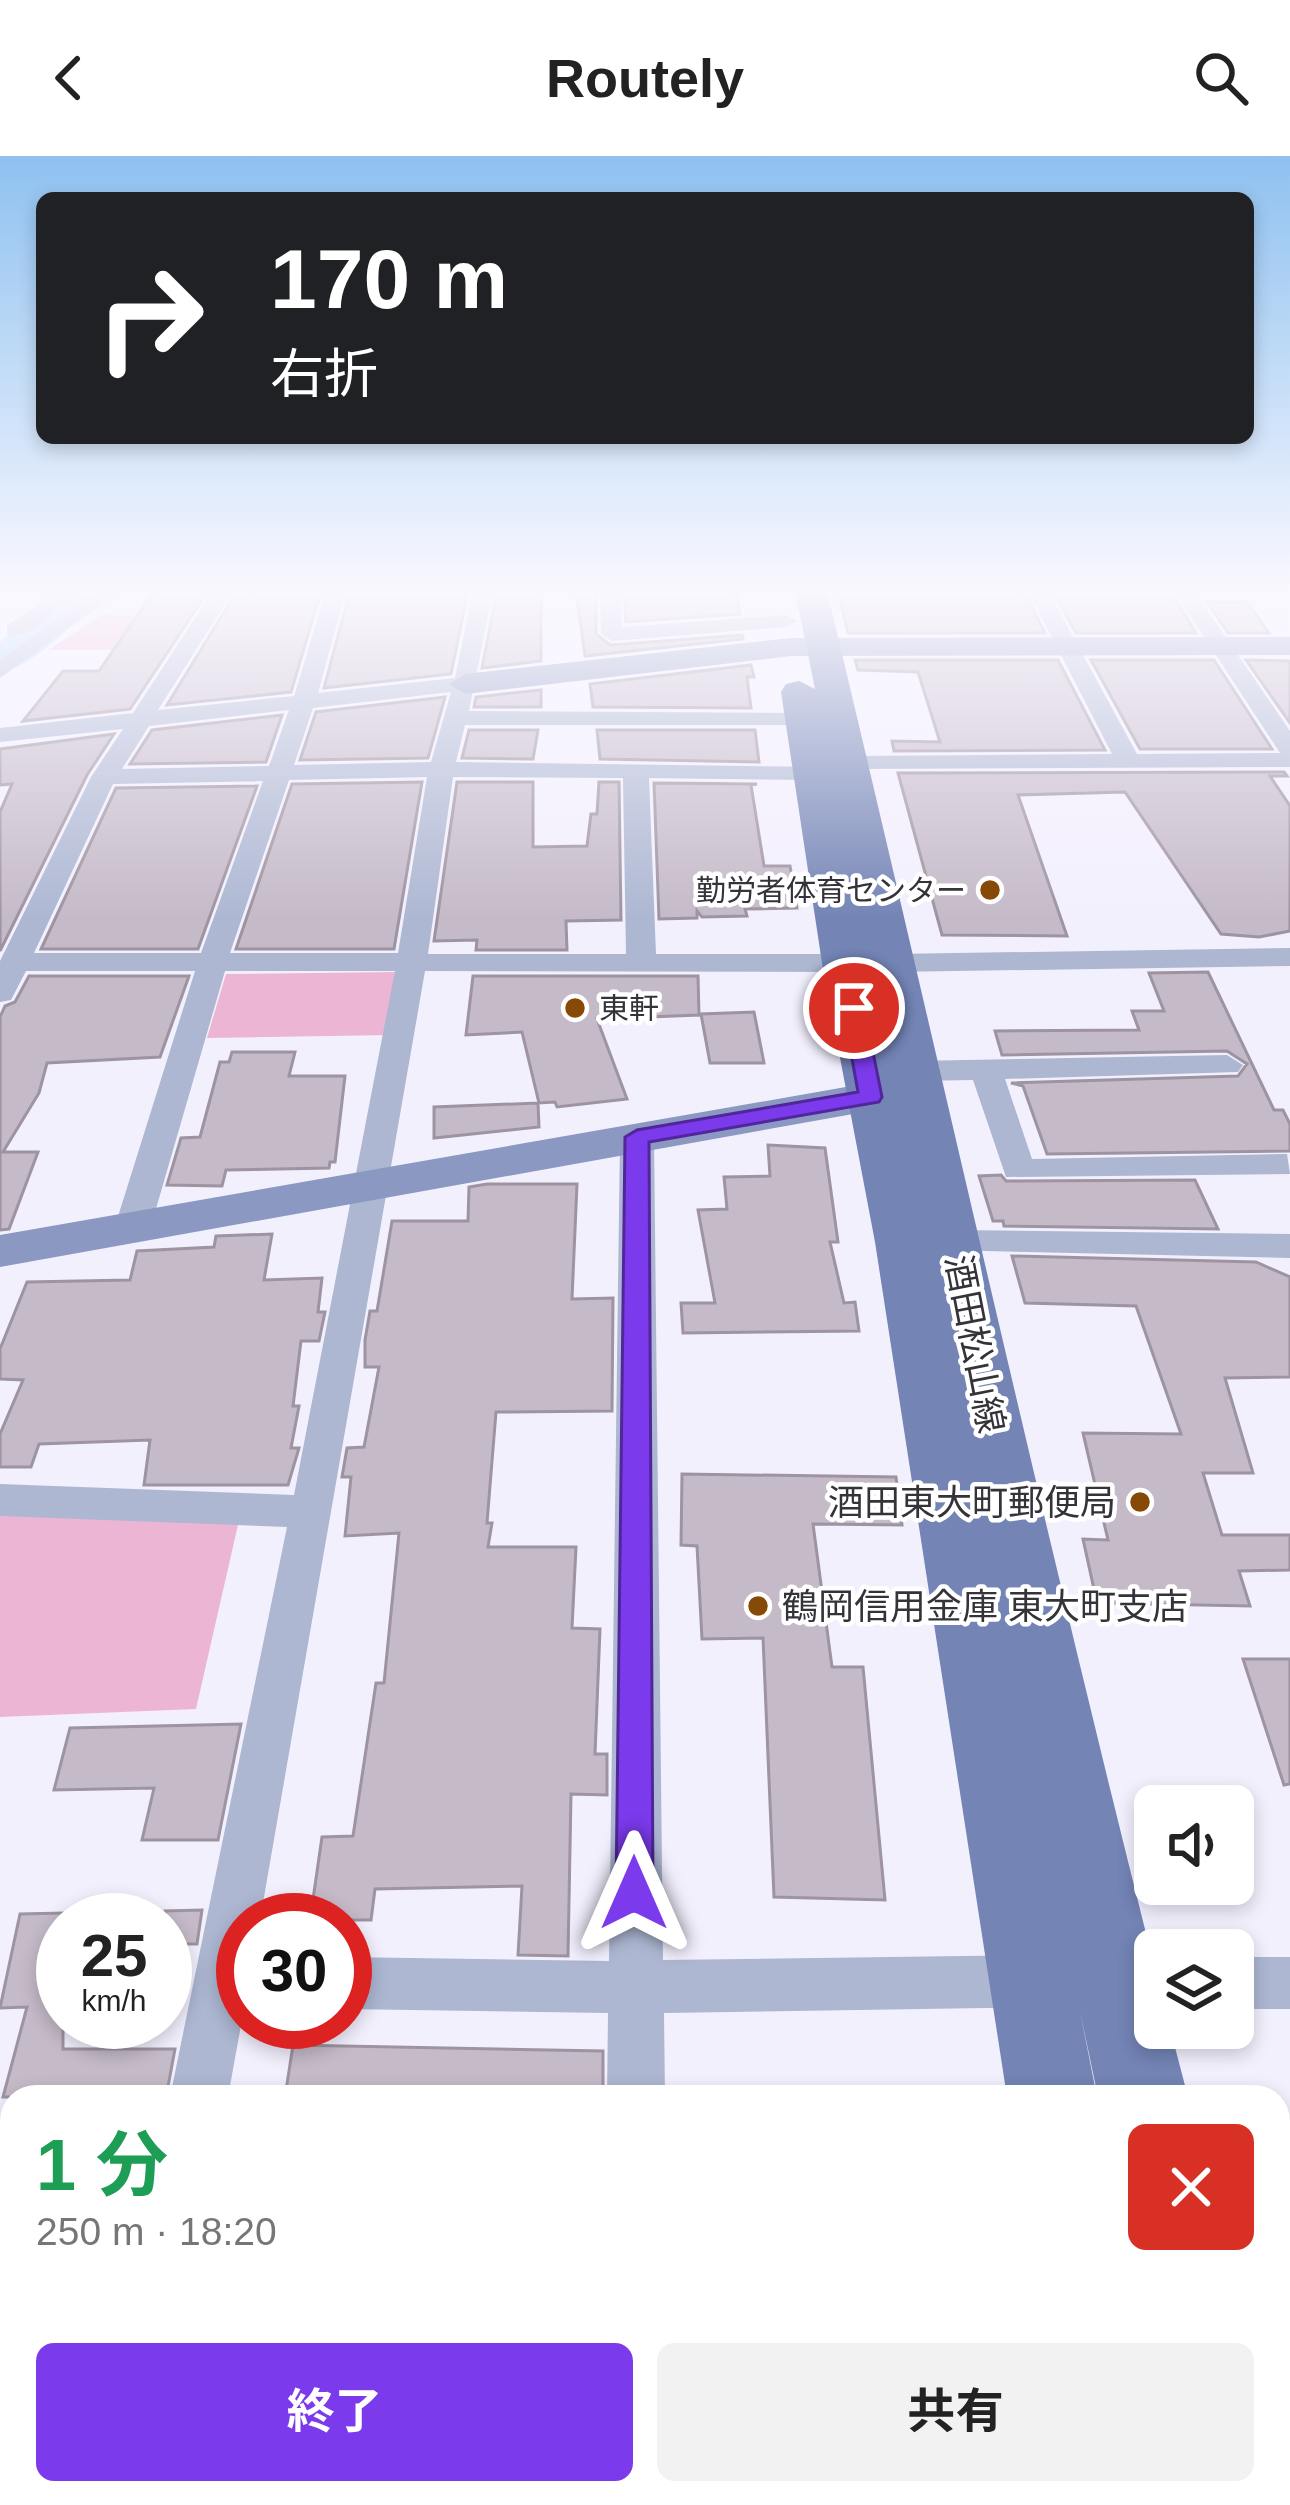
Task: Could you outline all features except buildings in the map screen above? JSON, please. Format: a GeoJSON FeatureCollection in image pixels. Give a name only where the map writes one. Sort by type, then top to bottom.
{"type":"FeatureCollection","features":[{"type":"Feature","properties":{"kind":"main road","name":"酒田松山線"},"geometry":{"type":"LineString","coordinates":[[802,701],[803,718],[832,768]]}},
{"type":"Feature","properties":{"kind":"main road","name":"酒田松山線"},"geometry":{"type":"LineString","coordinates":[[815,701],[893,1084],[908,1265],[1050,2085]]}},
{"type":"Feature","properties":{"kind":"main road","name":"酒田松山線"},"geometry":{"type":"LineString","coordinates":[[893,1084],[955,1242],[1026,1598],[1134,1975]]}},
{"type":"Feature","properties":{"kind":"main road","name":"酒田松山線"},"geometry":{"type":"LineString","coordinates":[[1140,2049],[1142,2085]]}},
{"type":"Feature","properties":{"kind":"street"},"geometry":{"type":"LineString","coordinates":[[0,993],[104,777],[156,701]]}},
{"type":"Feature","properties":{"kind":"street"},"geometry":{"type":"LineString","coordinates":[[0,735],[298,701]]}},
{"type":"Feature","properties":{"kind":"street"},"geometry":{"type":"LineString","coordinates":[[133,1226],[213,960],[304,701]]}},
{"type":"Feature","properties":{"kind":"street"},"geometry":{"type":"LineString","coordinates":[[245,1893],[412,961],[441,769],[460,701]]}},
{"type":"Feature","properties":{"kind":"street"},"geometry":{"type":"LineString","coordinates":[[1097,701],[1128,761]]}},
{"type":"Feature","properties":{"kind":"street"},"geometry":{"type":"LineString","coordinates":[[1257,701],[1290,749]]}},
{"type":"Feature","properties":{"kind":"street"},"geometry":{"type":"LineString","coordinates":[[455,718],[803,718]]}},
{"type":"Feature","properties":{"kind":"street"},"geometry":{"type":"LineString","coordinates":[[104,777],[441,769],[635,773],[1290,760]]}},
{"type":"Feature","properties":{"kind":"street"},"geometry":{"type":"LineString","coordinates":[[635,773],[641,961]]}},
{"type":"Feature","properties":{"kind":"street"},"geometry":{"type":"LineString","coordinates":[[14,962],[868,963],[1290,957]]}},
{"type":"Feature","properties":{"kind":"street"},"geometry":{"type":"LineString","coordinates":[[0,1251],[637,1137],[893,1084],[986,1070],[1227,1064]]}},
{"type":"Feature","properties":{"kind":"street"},"geometry":{"type":"LineString","coordinates":[[986,1070],[1018,1170],[1287,1164]]}},
{"type":"Feature","properties":{"kind":"street"},"geometry":{"type":"LineString","coordinates":[[636,2085],[637,1137]]}},
{"type":"Feature","properties":{"kind":"street"},"geometry":{"type":"LineString","coordinates":[[955,1242],[1286,1255]]}},
{"type":"Feature","properties":{"kind":"street"},"geometry":{"type":"LineString","coordinates":[[0,1500],[312,1512]]}},
{"type":"Feature","properties":{"kind":"street"},"geometry":{"type":"LineString","coordinates":[[372,1983],[634,1987],[1134,1982]]}},
{"type":"Feature","properties":{"kind":"street"},"geometry":{"type":"LineString","coordinates":[[1254,1983],[1290,1983]]}},
{"type":"Feature","properties":{"kind":"street"},"geometry":{"type":"LineString","coordinates":[[202,2085],[216,2033]]}},
{"type":"Feature","properties":{"kind":"shaded area"},"geometry":{"type":"Polygon","coordinates":[[[398,972],[390,1035],[207,1038],[226,974],[398,972]]]}},
{"type":"Feature","properties":{"kind":"shaded area"},"geometry":{"type":"Polygon","coordinates":[[[0,1516],[240,1516],[196,1709],[0,1717],[0,1516]]]}},
{"type":"Feature","properties":{"kind":"place","name":"勤労者体育センター"},"geometry":{"type":"Point","coordinates":[990,890]}},
{"type":"Feature","properties":{"kind":"place","name":"東軒"},"geometry":{"type":"Point","coordinates":[575,1008]}},
{"type":"Feature","properties":{"kind":"place","name":"酒田東大町郵便局"},"geometry":{"type":"Point","coordinates":[1140,1502]}},
{"type":"Feature","properties":{"kind":"place","name":"鶴岡信用金庫 東大町支店"},"geometry":{"type":"Point","coordinates":[758,1606]}},
{"type":"Feature","properties":{"kind":"route"},"geometry":{"type":"LineString","coordinates":[[634,1893],[637,1137],[871,1097],[854,1008]]}}]}
